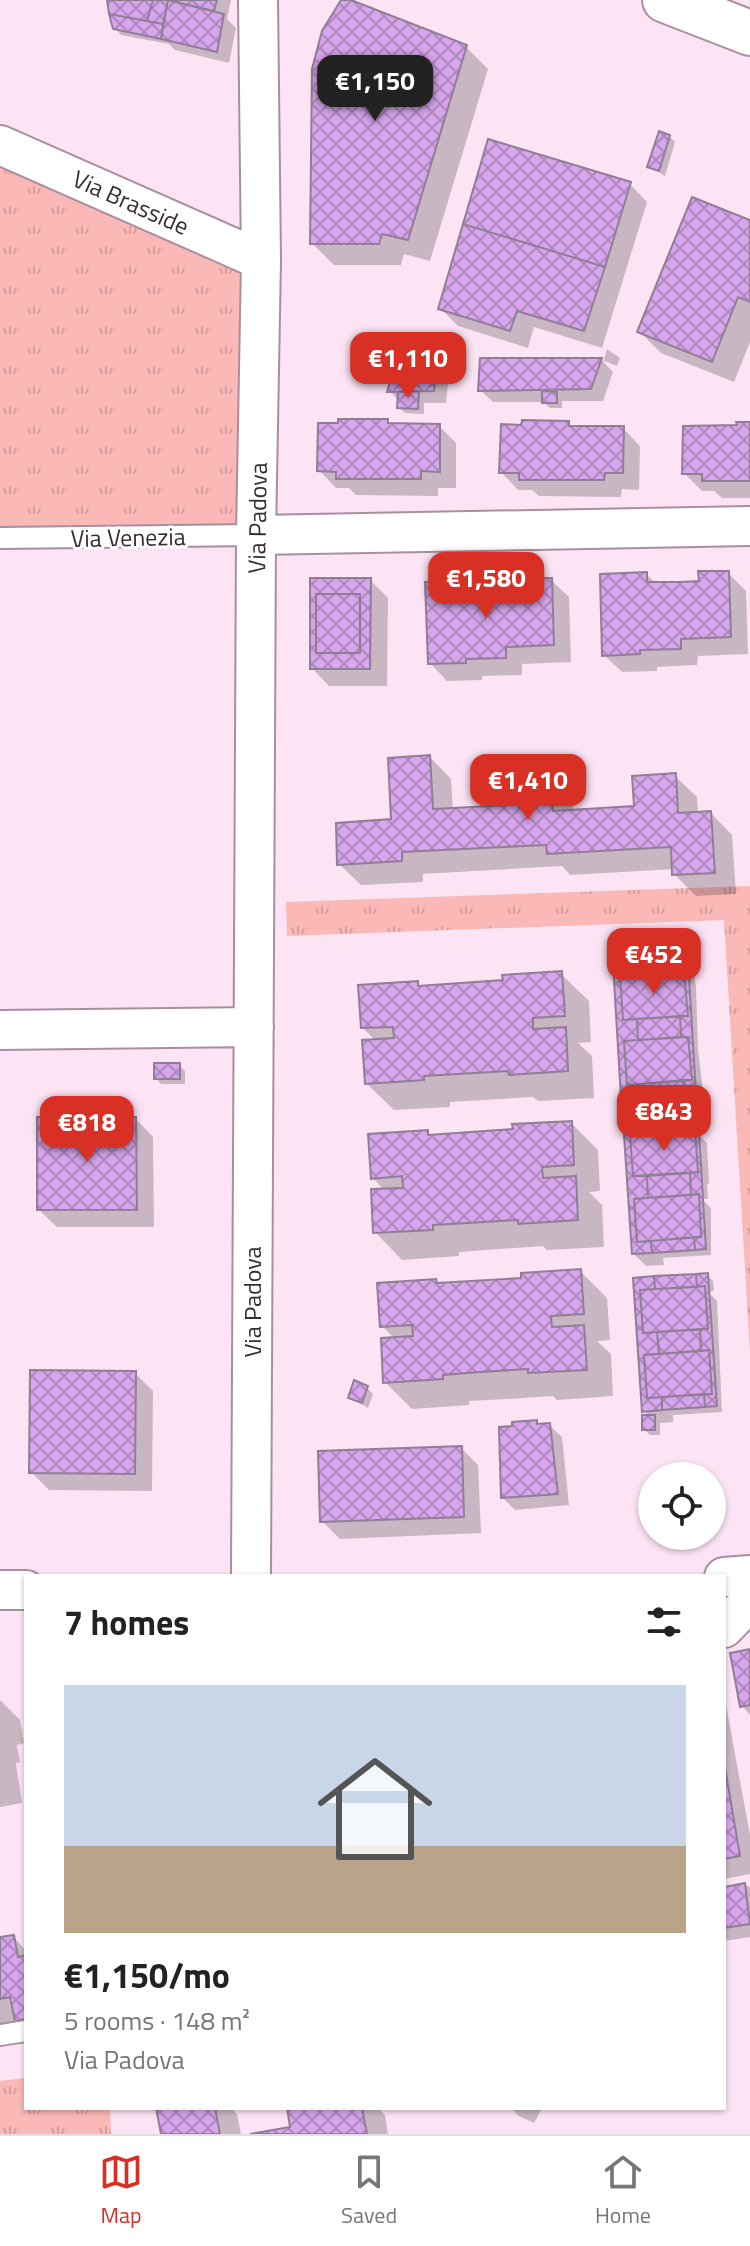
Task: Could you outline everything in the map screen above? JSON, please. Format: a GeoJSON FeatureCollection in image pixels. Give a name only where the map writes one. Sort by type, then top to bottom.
{"type":"FeatureCollection","features":[{"type":"Feature","properties":{"kind":"main road"},"geometry":{"type":"LineString","coordinates":[[665,0],[750,33]]}},
{"type":"Feature","properties":{"kind":"street","name":"Via Padova"},"geometry":{"type":"LineString","coordinates":[[251,1574],[261,3]]}},
{"type":"Feature","properties":{"kind":"street","name":"Via Brasside"},"geometry":{"type":"LineString","coordinates":[[0,145],[261,260]]}},
{"type":"Feature","properties":{"kind":"street"},"geometry":{"type":"LineString","coordinates":[[256,535],[750,526]]}},
{"type":"Feature","properties":{"kind":"street"},"geometry":{"type":"LineString","coordinates":[[0,1030],[254,1027]]}},
{"type":"Feature","properties":{"kind":"street"},"geometry":{"type":"LineString","coordinates":[[726,1577],[750,1575]]}},
{"type":"Feature","properties":{"kind":"street"},"geometry":{"type":"LineString","coordinates":[[0,1590],[24,1590]]}},
{"type":"Feature","properties":{"kind":"street"},"geometry":{"type":"LineString","coordinates":[[726,1626],[750,1601]]}},
{"type":"Feature","properties":{"kind":"lane","name":"Via Venezia"},"geometry":{"type":"LineString","coordinates":[[0,538],[256,535]]}},
{"type":"Feature","properties":{"kind":"lane"},"geometry":{"type":"LineString","coordinates":[[0,2035],[24,2031]]}},
{"type":"Feature","properties":{"kind":"green space"},"geometry":{"type":"Polygon","coordinates":[[[0,145],[261,260],[256,535],[0,538],[0,145]]]}},
{"type":"Feature","properties":{"kind":"green space"},"geometry":{"type":"Polygon","coordinates":[[[750,886],[750,1352],[724,920],[287,936],[286,902],[750,886]]]}},
{"type":"Feature","properties":{"kind":"green space"},"geometry":{"type":"Polygon","coordinates":[[[24,2078],[24,2110],[110,2110],[111,2134],[0,2134],[0,2081],[24,2078]]]}},
{"type":"Feature","properties":{"kind":"building"},"geometry":{"type":"Polygon","coordinates":[[[107,0],[153,0],[147,21],[109,14],[107,0]]]}},
{"type":"Feature","properties":{"kind":"building"},"geometry":{"type":"Polygon","coordinates":[[[153,0],[168,0],[163,24],[147,21],[153,0]]]}},
{"type":"Feature","properties":{"kind":"building"},"geometry":{"type":"Polygon","coordinates":[[[167,0],[217,0],[214,11],[167,0]]]}},
{"type":"Feature","properties":{"kind":"building"},"geometry":{"type":"Polygon","coordinates":[[[168,0],[224,14],[217,52],[161,39],[168,0]]]}},
{"type":"Feature","properties":{"kind":"building"},"geometry":{"type":"Polygon","coordinates":[[[341,0],[351,0],[467,45],[408,240],[382,234],[379,244],[310,244],[312,69],[322,31],[341,0]]]}},
{"type":"Feature","properties":{"kind":"building"},"geometry":{"type":"Polygon","coordinates":[[[109,14],[163,24],[161,39],[113,29],[109,14]]]}},
{"type":"Feature","properties":{"kind":"building"},"geometry":{"type":"Polygon","coordinates":[[[659,131],[670,135],[659,171],[647,167],[659,131]]]}},
{"type":"Feature","properties":{"kind":"building"},"geometry":{"type":"Polygon","coordinates":[[[488,139],[631,182],[605,267],[463,224],[488,139]]]}},
{"type":"Feature","properties":{"kind":"building"},"geometry":{"type":"Polygon","coordinates":[[[692,197],[750,220],[750,302],[738,297],[712,362],[637,332],[692,197]]]}},
{"type":"Feature","properties":{"kind":"building"},"geometry":{"type":"Polygon","coordinates":[[[463,224],[605,267],[584,331],[517,311],[510,331],[438,309],[463,224]]]}},
{"type":"Feature","properties":{"kind":"building"},"geometry":{"type":"Polygon","coordinates":[[[397,358],[438,359],[434,391],[387,392],[397,358]]]}},
{"type":"Feature","properties":{"kind":"building"},"geometry":{"type":"Polygon","coordinates":[[[480,358],[602,358],[591,389],[478,391],[480,358]]]}},
{"type":"Feature","properties":{"kind":"building"},"geometry":{"type":"Polygon","coordinates":[[[419,391],[418,409],[397,408],[398,392],[419,391]]]}},
{"type":"Feature","properties":{"kind":"building"},"geometry":{"type":"Polygon","coordinates":[[[542,391],[557,392],[557,403],[542,403],[542,391]]]}},
{"type":"Feature","properties":{"kind":"building"},"geometry":{"type":"Polygon","coordinates":[[[338,419],[388,419],[388,423],[440,424],[440,472],[421,471],[421,479],[336,479],[336,472],[317,471],[318,423],[338,423],[338,419]]]}},
{"type":"Feature","properties":{"kind":"building"},"geometry":{"type":"Polygon","coordinates":[[[522,420],[569,421],[569,426],[624,426],[623,473],[605,473],[604,480],[519,480],[519,473],[499,473],[501,424],[521,425],[522,420]]]}},
{"type":"Feature","properties":{"kind":"building"},"geometry":{"type":"Polygon","coordinates":[[[736,422],[750,422],[750,481],[702,481],[702,474],[682,474],[683,426],[737,425],[736,422]]]}},
{"type":"Feature","properties":{"kind":"building"},"geometry":{"type":"Polygon","coordinates":[[[698,571],[729,571],[731,637],[681,639],[681,649],[640,650],[640,654],[602,656],[600,574],[647,572],[647,582],[680,582],[699,581],[698,571]]]}},
{"type":"Feature","properties":{"kind":"building"},"geometry":{"type":"Polygon","coordinates":[[[310,578],[371,578],[370,669],[310,669],[310,578]]]}},
{"type":"Feature","properties":{"kind":"building"},"geometry":{"type":"Polygon","coordinates":[[[524,578],[552,578],[554,645],[506,647],[506,658],[428,664],[425,582],[473,580],[473,591],[506,591],[524,590],[524,578]]]}},
{"type":"Feature","properties":{"kind":"building"},"geometry":{"type":"Polygon","coordinates":[[[316,594],[360,594],[360,653],[316,653],[316,594]]]}},
{"type":"Feature","properties":{"kind":"building"},"geometry":{"type":"Polygon","coordinates":[[[430,755],[433,809],[510,805],[507,774],[551,771],[553,811],[634,806],[632,776],[676,773],[678,813],[711,811],[715,873],[672,875],[671,847],[547,854],[546,845],[402,852],[402,861],[337,865],[336,823],[391,819],[388,758],[430,755]]]}},
{"type":"Feature","properties":{"kind":"building"},"geometry":{"type":"Polygon","coordinates":[[[688,960],[696,1093],[685,1094],[684,1080],[692,1080],[688,1037],[681,1037],[680,1016],[688,1016],[684,973],[677,973],[676,961],[688,960]]]}},
{"type":"Feature","properties":{"kind":"building"},"geometry":{"type":"Polygon","coordinates":[[[676,961],[677,973],[634,975],[634,963],[676,961]]]}},
{"type":"Feature","properties":{"kind":"building"},"geometry":{"type":"Polygon","coordinates":[[[634,963],[634,975],[620,976],[623,1020],[637,1019],[638,1040],[624,1041],[627,1085],[641,1084],[642,1097],[621,1098],[613,964],[634,963]]]}},
{"type":"Feature","properties":{"kind":"building"},"geometry":{"type":"Polygon","coordinates":[[[562,971],[565,1016],[533,1018],[533,1029],[566,1027],[568,1071],[424,1076],[424,1080],[365,1084],[362,1040],[394,1038],[393,1027],[361,1028],[358,985],[418,981],[418,986],[503,980],[502,975],[562,971]]]}},
{"type":"Feature","properties":{"kind":"building"},"geometry":{"type":"Polygon","coordinates":[[[684,973],[688,1016],[623,1020],[620,976],[684,973]]]}},
{"type":"Feature","properties":{"kind":"building"},"geometry":{"type":"Polygon","coordinates":[[[680,1016],[681,1037],[638,1040],[637,1019],[680,1016]]]}},
{"type":"Feature","properties":{"kind":"building"},"geometry":{"type":"Polygon","coordinates":[[[688,1037],[692,1080],[627,1085],[624,1041],[688,1037]]]}},
{"type":"Feature","properties":{"kind":"building"},"geometry":{"type":"Polygon","coordinates":[[[154,1063],[180,1063],[180,1079],[154,1079],[154,1063]]]}},
{"type":"Feature","properties":{"kind":"building"},"geometry":{"type":"Polygon","coordinates":[[[684,1080],[685,1094],[642,1097],[641,1084],[684,1080]]]}},
{"type":"Feature","properties":{"kind":"building"},"geometry":{"type":"Polygon","coordinates":[[[698,1116],[706,1249],[695,1250],[694,1237],[701,1237],[699,1194],[691,1195],[690,1173],[698,1172],[695,1129],[687,1129],[687,1117],[698,1116]]]}},
{"type":"Feature","properties":{"kind":"building"},"geometry":{"type":"Polygon","coordinates":[[[37,1117],[136,1117],[137,1210],[37,1210],[37,1117]]]}},
{"type":"Feature","properties":{"kind":"building"},"geometry":{"type":"Polygon","coordinates":[[[687,1117],[687,1129],[644,1132],[643,1119],[687,1117]]]}},
{"type":"Feature","properties":{"kind":"building"},"geometry":{"type":"Polygon","coordinates":[[[643,1119],[644,1132],[630,1134],[633,1176],[647,1176],[648,1198],[634,1199],[637,1242],[651,1241],[652,1253],[632,1254],[623,1121],[643,1119]]]}},
{"type":"Feature","properties":{"kind":"building"},"geometry":{"type":"Polygon","coordinates":[[[572,1121],[574,1165],[542,1167],[543,1178],[576,1176],[578,1220],[433,1225],[433,1230],[373,1233],[371,1189],[403,1188],[402,1176],[371,1179],[368,1134],[428,1130],[428,1135],[513,1129],[512,1124],[572,1121]]]}},
{"type":"Feature","properties":{"kind":"building"},"geometry":{"type":"Polygon","coordinates":[[[695,1129],[698,1172],[633,1176],[630,1134],[695,1129]]]}},
{"type":"Feature","properties":{"kind":"building"},"geometry":{"type":"Polygon","coordinates":[[[690,1173],[691,1195],[648,1198],[647,1176],[690,1173]]]}},
{"type":"Feature","properties":{"kind":"building"},"geometry":{"type":"Polygon","coordinates":[[[699,1194],[701,1237],[637,1242],[634,1199],[699,1194]]]}},
{"type":"Feature","properties":{"kind":"building"},"geometry":{"type":"Polygon","coordinates":[[[694,1237],[695,1250],[652,1253],[651,1241],[694,1237]]]}},
{"type":"Feature","properties":{"kind":"building"},"geometry":{"type":"Polygon","coordinates":[[[581,1269],[584,1314],[551,1316],[552,1327],[584,1325],[587,1370],[480,1372],[443,1375],[443,1379],[383,1383],[381,1338],[413,1336],[412,1325],[380,1327],[377,1283],[521,1278],[521,1273],[581,1269]]]}},
{"type":"Feature","properties":{"kind":"building"},"geometry":{"type":"Polygon","coordinates":[[[708,1273],[717,1406],[705,1407],[704,1394],[712,1394],[709,1350],[701,1351],[700,1329],[708,1329],[705,1286],[697,1287],[696,1274],[708,1273]]]}},
{"type":"Feature","properties":{"kind":"building"},"geometry":{"type":"Polygon","coordinates":[[[696,1274],[697,1287],[655,1289],[654,1276],[696,1274]]]}},
{"type":"Feature","properties":{"kind":"building"},"geometry":{"type":"Polygon","coordinates":[[[654,1276],[655,1289],[640,1290],[643,1333],[657,1332],[659,1351],[659,1354],[644,1355],[647,1398],[662,1397],[662,1410],[642,1412],[633,1278],[654,1276]]]}},
{"type":"Feature","properties":{"kind":"building"},"geometry":{"type":"Polygon","coordinates":[[[705,1286],[708,1329],[643,1333],[640,1290],[705,1286]]]}},
{"type":"Feature","properties":{"kind":"building"},"geometry":{"type":"Polygon","coordinates":[[[700,1329],[701,1351],[659,1354],[657,1332],[700,1329]]]}},
{"type":"Feature","properties":{"kind":"building"},"geometry":{"type":"Polygon","coordinates":[[[709,1350],[712,1394],[647,1398],[644,1355],[709,1350]]]}},
{"type":"Feature","properties":{"kind":"building"},"geometry":{"type":"Polygon","coordinates":[[[30,1370],[136,1371],[135,1474],[29,1473],[30,1370]]]}},
{"type":"Feature","properties":{"kind":"building"},"geometry":{"type":"Polygon","coordinates":[[[354,1380],[368,1386],[362,1403],[348,1398],[354,1380]]]}},
{"type":"Feature","properties":{"kind":"building"},"geometry":{"type":"Polygon","coordinates":[[[704,1394],[705,1407],[662,1410],[662,1397],[704,1394]]]}},
{"type":"Feature","properties":{"kind":"building"},"geometry":{"type":"Polygon","coordinates":[[[642,1415],[655,1415],[655,1430],[642,1430],[642,1415]]]}},
{"type":"Feature","properties":{"kind":"building"},"geometry":{"type":"Polygon","coordinates":[[[537,1420],[537,1424],[550,1423],[558,1494],[501,1498],[499,1427],[512,1426],[512,1422],[537,1420]]]}},
{"type":"Feature","properties":{"kind":"building"},"geometry":{"type":"Polygon","coordinates":[[[462,1446],[464,1517],[320,1522],[318,1451],[462,1446]]]}},
{"type":"Feature","properties":{"kind":"building"},"geometry":{"type":"Polygon","coordinates":[[[750,1649],[750,1705],[740,1707],[730,1653],[750,1649]]]}},
{"type":"Feature","properties":{"kind":"building"},"geometry":{"type":"Polygon","coordinates":[[[726,1774],[740,1856],[726,1859],[726,1774]]]}},
{"type":"Feature","properties":{"kind":"building"},"geometry":{"type":"Polygon","coordinates":[[[745,1883],[750,1924],[726,1928],[726,1887],[745,1883]]]}},
{"type":"Feature","properties":{"kind":"building"},"geometry":{"type":"Polygon","coordinates":[[[14,1935],[18,1957],[24,1956],[24,2019],[15,2021],[10,1997],[0,1999],[0,1937],[14,1935]]]}},
{"type":"Feature","properties":{"kind":"building"},"geometry":{"type":"Polygon","coordinates":[[[156,2110],[215,2110],[220,2134],[161,2134],[156,2110]]]}},
{"type":"Feature","properties":{"kind":"building"},"geometry":{"type":"Polygon","coordinates":[[[287,2110],[362,2110],[367,2134],[250,2134],[290,2127],[287,2110]]]}}]}
